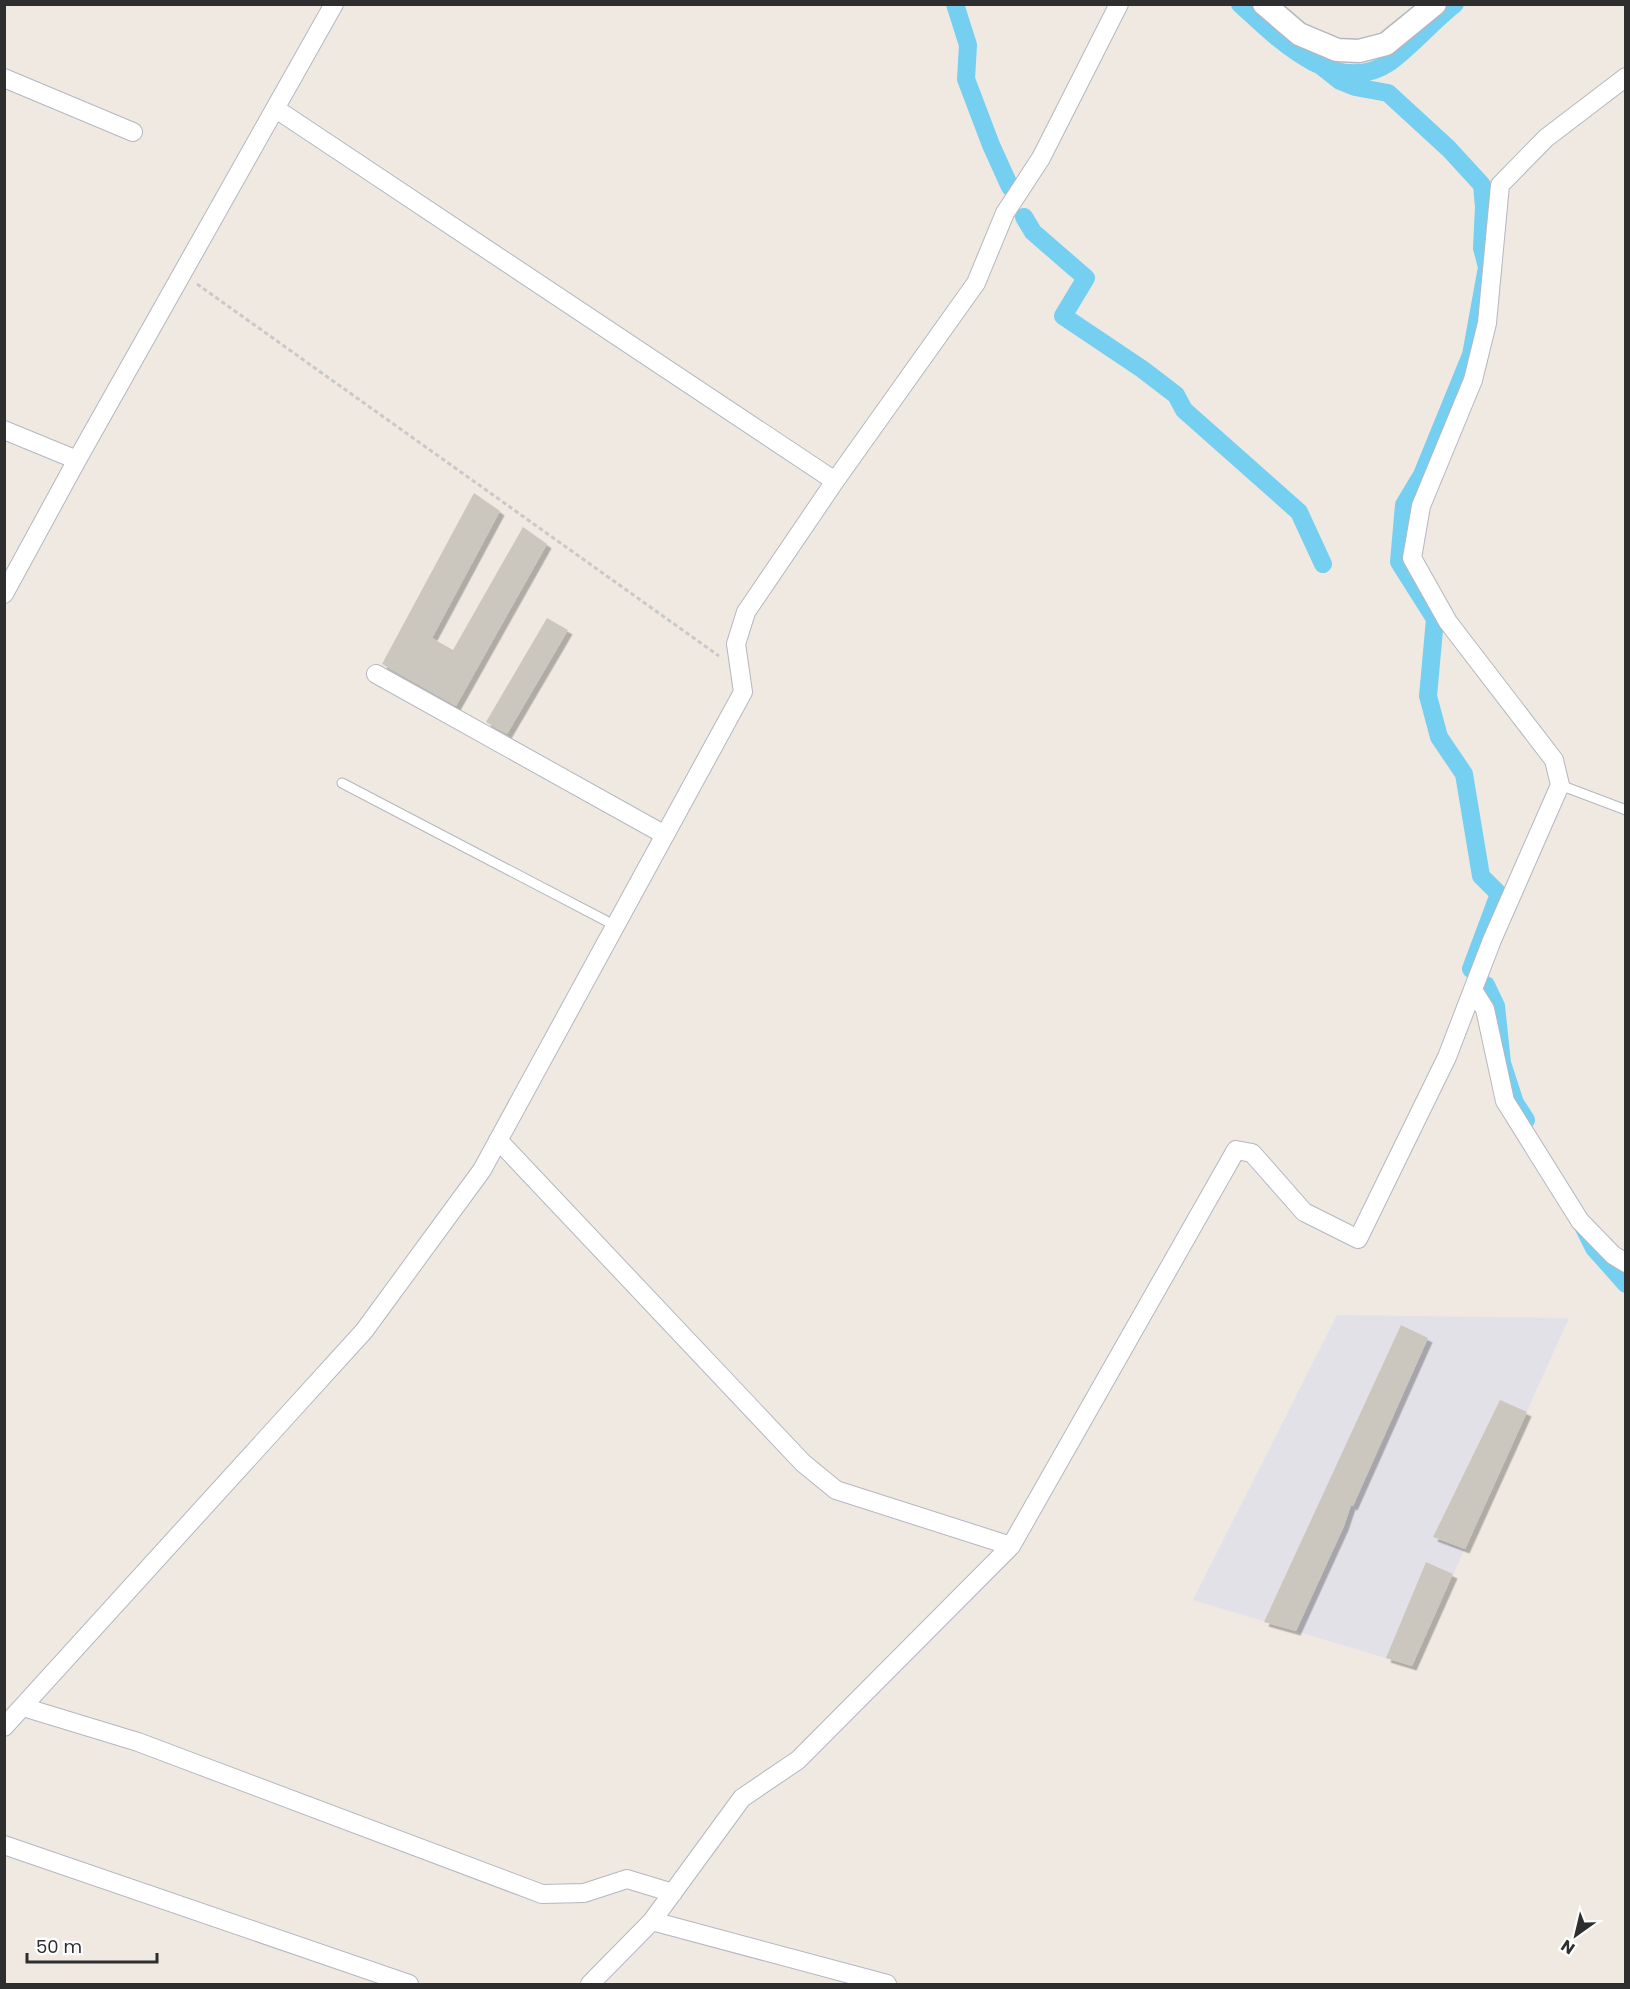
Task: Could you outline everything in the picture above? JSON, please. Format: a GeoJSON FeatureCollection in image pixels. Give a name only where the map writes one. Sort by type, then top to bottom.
{"type":"FeatureCollection","features":[{"type":"Feature","properties":{"kind":"street"},"geometry":{"type":"LineString","coordinates":[[4,594],[334,4]]}},
{"type":"Feature","properties":{"kind":"street"},"geometry":{"type":"LineString","coordinates":[[4,1727],[364,1331],[482,1170],[743,692],[736,644],[746,612],[835,481],[976,284],[1005,213],[1041,158],[1119,4]]}},
{"type":"Feature","properties":{"kind":"street"},"geometry":{"type":"LineString","coordinates":[[1264,4],[1299,34],[1337,50],[1359,51],[1386,44],[1435,4]]}},
{"type":"Feature","properties":{"kind":"street"},"geometry":{"type":"LineString","coordinates":[[590,1984],[652,1921],[742,1798],[798,1760],[1011,1546],[1236,1149],[1252,1153],[1304,1212],[1358,1239],[1447,1057],[1492,940],[1560,785],[1554,760],[1448,622],[1412,558],[1420,506],[1473,380],[1487,323],[1500,185],[1546,138],[1626,77]]}},
{"type":"Feature","properties":{"kind":"street"},"geometry":{"type":"LineString","coordinates":[[4,78],[133,132]]}},
{"type":"Feature","properties":{"kind":"street"},"geometry":{"type":"LineString","coordinates":[[276,109],[835,481]]}},
{"type":"Feature","properties":{"kind":"street"},"geometry":{"type":"LineString","coordinates":[[4,430],[77,460]]}},
{"type":"Feature","properties":{"kind":"street"},"geometry":{"type":"LineString","coordinates":[[376,674],[665,835]]}},
{"type":"Feature","properties":{"kind":"street"},"geometry":{"type":"LineString","coordinates":[[1473,990],[1485,1009],[1504,1101],[1580,1221],[1613,1255],[1626,1263]]}},
{"type":"Feature","properties":{"kind":"street"},"geometry":{"type":"LineString","coordinates":[[498,1140],[803,1463],[836,1490],[1011,1546]]}},
{"type":"Feature","properties":{"kind":"street"},"geometry":{"type":"LineString","coordinates":[[23,1707],[138,1742],[542,1894],[584,1893],[627,1879],[673,1893]]}},
{"type":"Feature","properties":{"kind":"street"},"geometry":{"type":"LineString","coordinates":[[4,1845],[409,1984]]}},
{"type":"Feature","properties":{"kind":"street"},"geometry":{"type":"LineString","coordinates":[[652,1921],[887,1984]]}},
{"type":"Feature","properties":{"kind":"lane"},"geometry":{"type":"LineString","coordinates":[[342,783],[614,925]]}},
{"type":"Feature","properties":{"kind":"lane"},"geometry":{"type":"LineString","coordinates":[[1560,785],[1626,810]]}},
{"type":"Feature","properties":{"kind":"path"},"geometry":{"type":"LineString","coordinates":[[183,274],[740,671]]}},
{"type":"Feature","properties":{"kind":"shaded area"},"geometry":{"type":"Polygon","coordinates":[[[1337,1315],[1569,1318],[1412,1666],[1193,1600],[1337,1315]]]}},
{"type":"Feature","properties":{"kind":"building"},"geometry":{"type":"Polygon","coordinates":[[[474,493],[500,511],[432,638],[453,650],[523,527],[547,544],[456,706],[382,664],[474,493]]]}},
{"type":"Feature","properties":{"kind":"building"},"geometry":{"type":"Polygon","coordinates":[[[547,618],[568,630],[507,734],[486,722],[547,618]]]}},
{"type":"Feature","properties":{"kind":"building"},"geometry":{"type":"Polygon","coordinates":[[[1401,1325],[1428,1338],[1296,1631],[1264,1622],[1401,1325]]]}},
{"type":"Feature","properties":{"kind":"building"},"geometry":{"type":"Polygon","coordinates":[[[1500,1400],[1527,1412],[1465,1549],[1433,1537],[1500,1400]]]}},
{"type":"Feature","properties":{"kind":"building"},"geometry":{"type":"Polygon","coordinates":[[[1426,1562],[1453,1574],[1412,1666],[1386,1658],[1426,1562]]]}},
{"type":"Feature","properties":{"kind":"waterway"},"geometry":{"type":"LineString","coordinates":[[955,4],[968,45],[966,79],[1010,187]]}},
{"type":"Feature","properties":{"kind":"waterway"},"geometry":{"type":"LineString","coordinates":[[1240,4],[1271,33],[1309,60],[1329,69],[1349,73],[1370,72],[1390,62],[1455,4]]}},
{"type":"Feature","properties":{"kind":"waterway"},"geometry":{"type":"LineString","coordinates":[[1321,66],[1340,81],[1355,87],[1388,93],[1449,149],[1482,185],[1484,207],[1482,248],[1487,267],[1471,355],[1422,475],[1404,505],[1399,562],[1435,619],[1428,696],[1439,737],[1464,774],[1481,876],[1499,894],[1471,969]]}},
{"type":"Feature","properties":{"kind":"waterway"},"geometry":{"type":"LineString","coordinates":[[1024,217],[1033,232],[1086,278],[1063,316],[1142,369],[1176,395],[1184,410],[1299,512],[1323,564]]}},
{"type":"Feature","properties":{"kind":"waterway"},"geometry":{"type":"LineString","coordinates":[[1486,985],[1496,1006],[1502,1063],[1515,1103],[1526,1120]]}},
{"type":"Feature","properties":{"kind":"waterway"},"geometry":{"type":"LineString","coordinates":[[1583,1226],[1594,1248],[1626,1284]]}}]}
